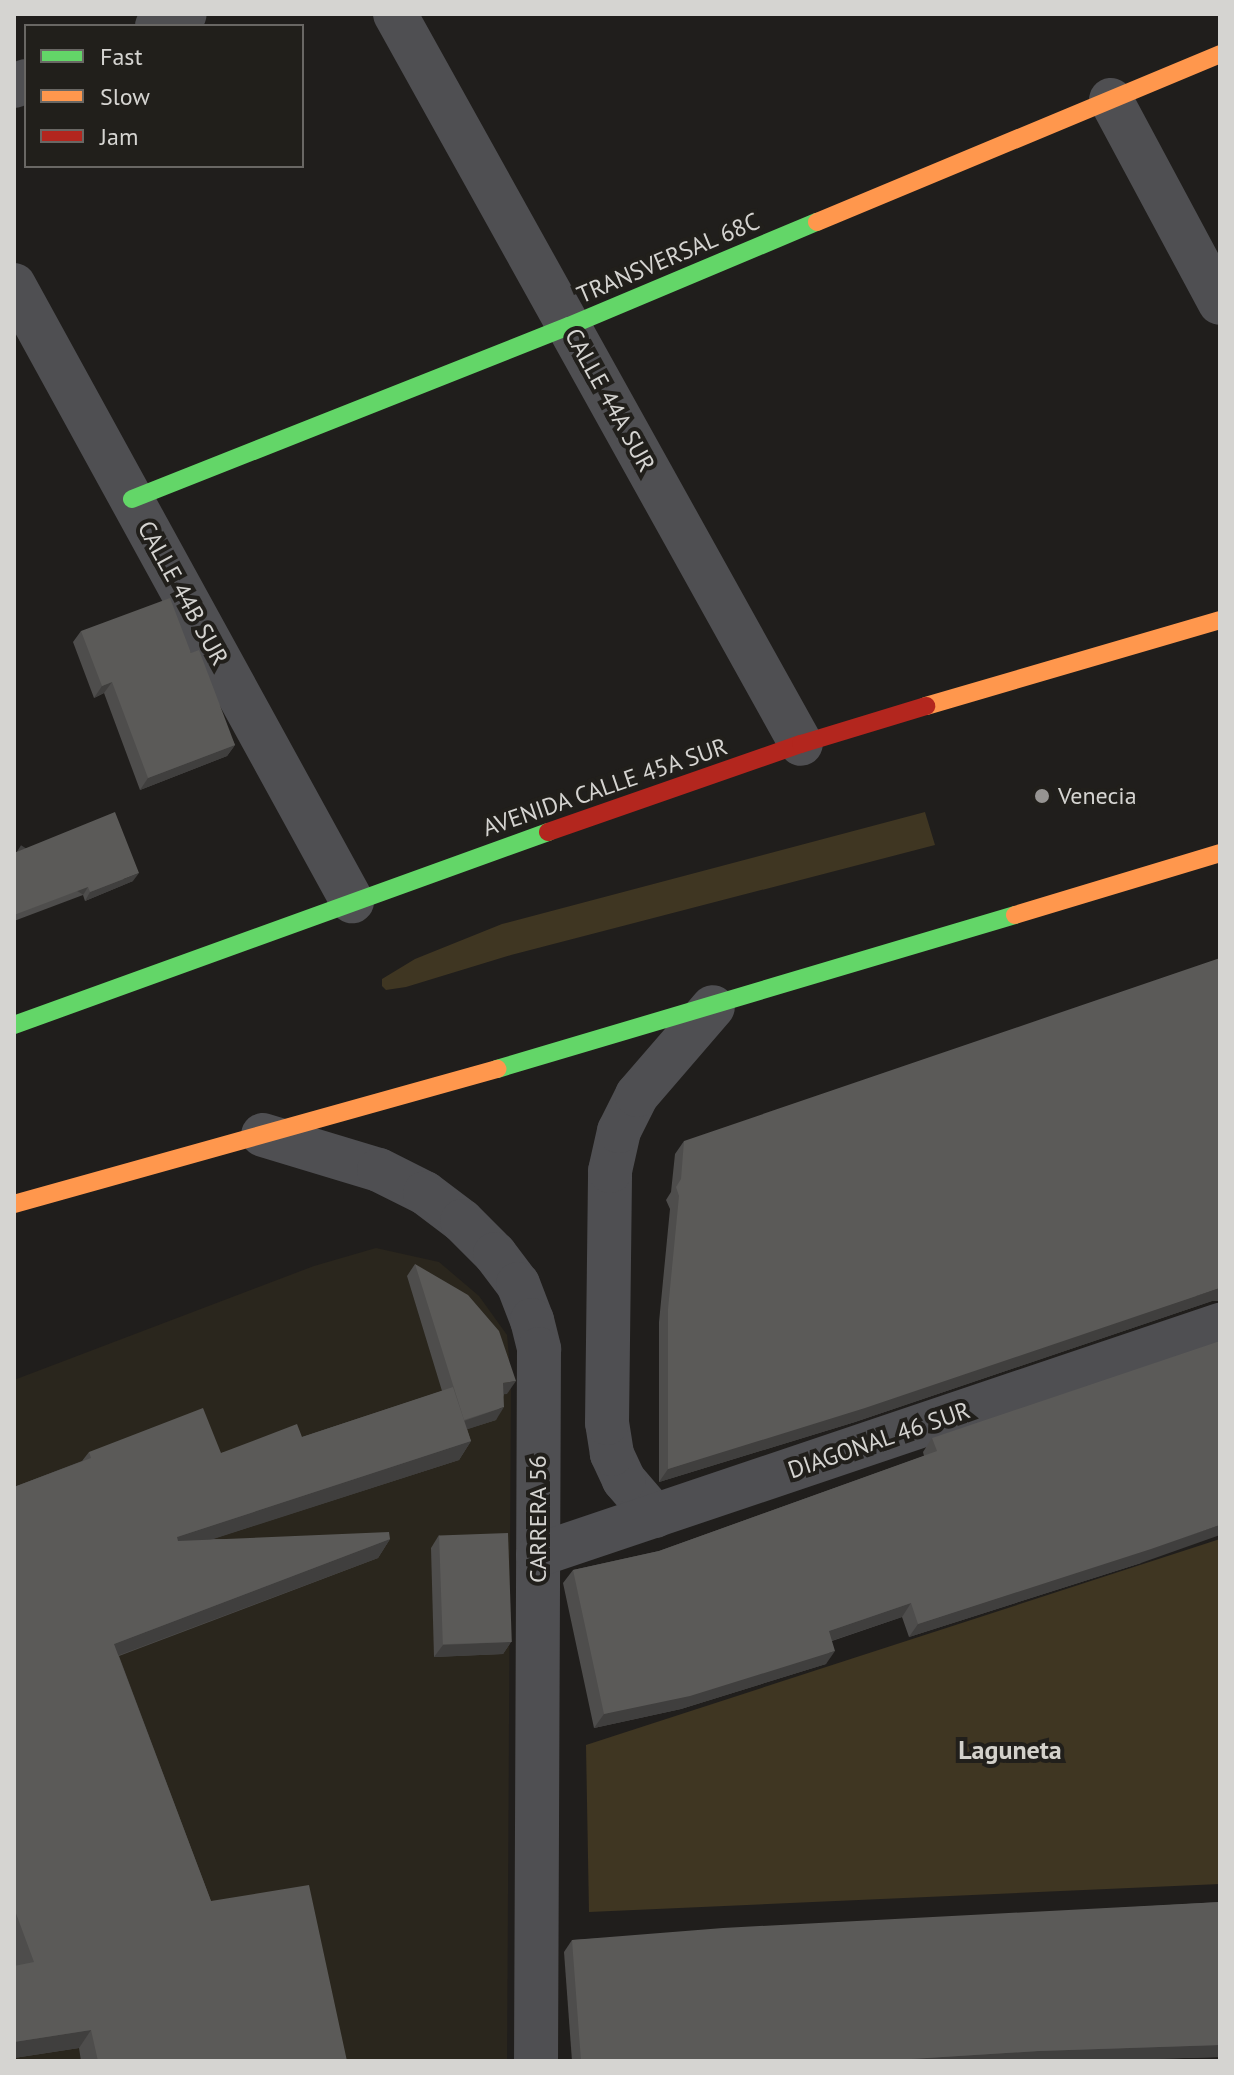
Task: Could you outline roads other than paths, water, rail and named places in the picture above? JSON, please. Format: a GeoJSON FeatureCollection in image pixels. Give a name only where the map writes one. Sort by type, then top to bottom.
{"type":"FeatureCollection","features":[{"type":"Feature","properties":{"kind":"main road","name":"TRANSVERSAL 68C"},"geometry":{"type":"LineString","coordinates":[[132,499],[569,326],[1220,54]]}},
{"type":"Feature","properties":{"kind":"main road","name":"AVENIDA CALLE 45A SUR"},"geometry":{"type":"LineString","coordinates":[[14,1025],[352,901],[801,744],[1094,654],[1220,620]]}},
{"type":"Feature","properties":{"kind":"main road"},"geometry":{"type":"LineString","coordinates":[[14,1204],[713,1007],[1220,853]]}},
{"type":"Feature","properties":{"kind":"street"},"geometry":{"type":"LineString","coordinates":[[162,24],[185,14]]}},
{"type":"Feature","properties":{"kind":"street","name":"CALLE 44A SUR"},"geometry":{"type":"LineString","coordinates":[[395,14],[801,744]]}},
{"type":"Feature","properties":{"kind":"street"},"geometry":{"type":"LineString","coordinates":[[1111,100],[1220,303]]}},
{"type":"Feature","properties":{"kind":"street","name":"CALLE 44B SUR"},"geometry":{"type":"LineString","coordinates":[[14,285],[352,901]]}},
{"type":"Feature","properties":{"kind":"street"},"geometry":{"type":"LineString","coordinates":[[655,1516],[624,1480],[612,1454],[607,1423],[610,1171],[619,1131],[637,1095],[713,1007]]}},
{"type":"Feature","properties":{"kind":"street","name":"CARRERA 56"},"geometry":{"type":"LineString","coordinates":[[263,1135],[379,1170],[425,1193],[462,1221],[518,1284],[539,1349],[536,2061]]}},
{"type":"Feature","properties":{"kind":"street","name":"DIAGONAL 46 SUR"},"geometry":{"type":"LineString","coordinates":[[538,1555],[1220,1325]]}},
{"type":"Feature","properties":{"kind":"place","name":"Venecia"},"geometry":{"type":"Point","coordinates":[1042,796]}},
{"type":"Feature","properties":{"kind":"district","name":"Laguneta"},"geometry":{"type":"Point","coordinates":[1010,1750]}}]}
